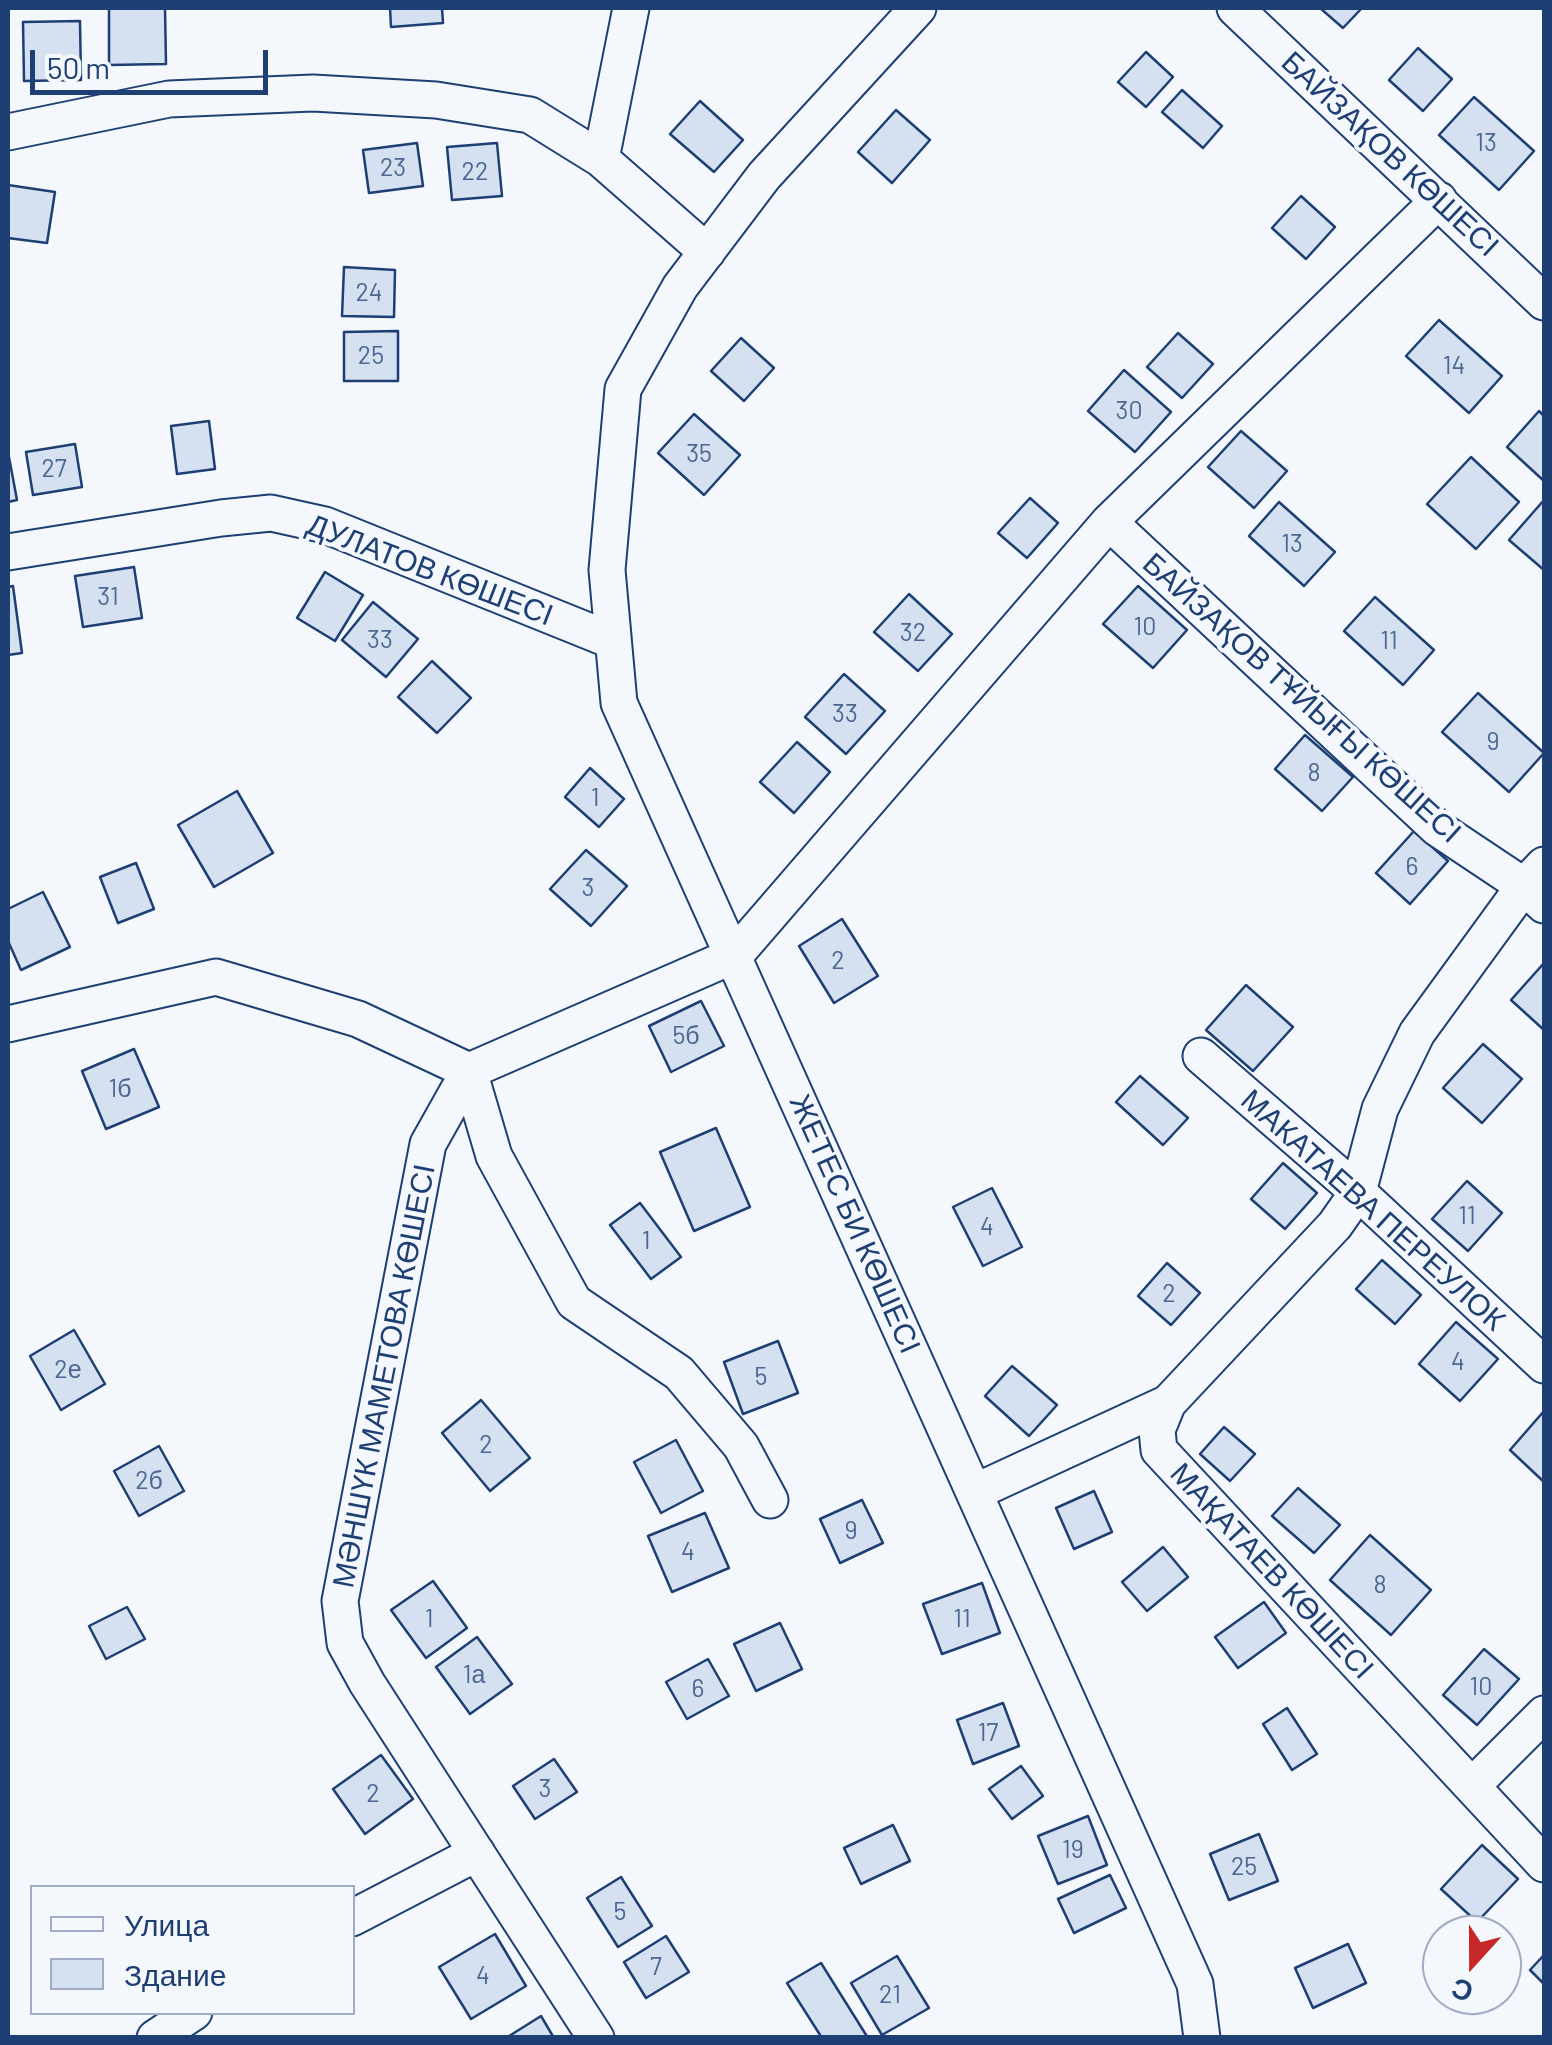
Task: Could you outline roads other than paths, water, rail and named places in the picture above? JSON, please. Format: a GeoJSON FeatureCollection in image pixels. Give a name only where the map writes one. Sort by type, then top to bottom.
{"type":"FeatureCollection","features":[{"type":"Feature","properties":{"kind":"street"},"geometry":{"type":"LineString","coordinates":[[601,158],[631,8]]}},
{"type":"Feature","properties":{"kind":"street"},"geometry":{"type":"LineString","coordinates":[[8,132],[169,99],[313,93],[436,100],[530,115],[601,158],[707,252],[764,176],[918,8]]}},
{"type":"Feature","properties":{"kind":"street","name":"БАЙЗАҚОВ КӨШЕСІ"},"geometry":{"type":"LineString","coordinates":[[1235,8],[1544,302]]}},
{"type":"Feature","properties":{"kind":"street"},"geometry":{"type":"LineString","coordinates":[[469,1071],[735,955],[1110,522],[1439,200]]}},
{"type":"Feature","properties":{"kind":"street","name":"ЖЕТЕС БИ КӨШЕСІ"},"geometry":{"type":"LineString","coordinates":[[707,252],[680,287],[623,389],[607,570],[619,702],[1195,1984],[1202,2038]]}},
{"type":"Feature","properties":{"kind":"street","name":"ДУЛАТОВ КӨШЕСІ"},"geometry":{"type":"LineString","coordinates":[[8,552],[270,513],[325,525],[613,641]]}},
{"type":"Feature","properties":{"kind":"street","name":"БАЙЗАҚОВ ТҰЙЫҒЫ КӨШЕСІ"},"geometry":{"type":"LineString","coordinates":[[1110,522],[1437,828],[1538,886]]}},
{"type":"Feature","properties":{"kind":"street"},"geometry":{"type":"LineString","coordinates":[[975,1492],[1168,1403],[1335,1225],[1358,1192],[1380,1109],[1417,1033],[1538,886]]}},
{"type":"Feature","properties":{"kind":"street"},"geometry":{"type":"LineString","coordinates":[[8,1024],[216,977],[358,1019],[469,1071],[494,1156],[574,1302],[679,1373],[741,1446],[770,1500]]}},
{"type":"Feature","properties":{"kind":"street","name":"МАКАТАЕВА ПЕРЕУЛОК"},"geometry":{"type":"LineString","coordinates":[[1201,1056],[1358,1192],[1544,1365]]}},
{"type":"Feature","properties":{"kind":"street","name":"МӘНШҮК МАМЕТОВА КӨШЕСІ"},"geometry":{"type":"LineString","coordinates":[[469,1071],[428,1144],[340,1601],[345,1642],[367,1684],[596,2038]]}},
{"type":"Feature","properties":{"kind":"street","name":"МАҚАТАЕВ КӨШЕСІ"},"geometry":{"type":"LineString","coordinates":[[1168,1403],[1156,1430],[1160,1450],[1544,1864]]}},
{"type":"Feature","properties":{"kind":"street"},"geometry":{"type":"LineString","coordinates":[[1472,1786],[1544,1714]]}},
{"type":"Feature","properties":{"kind":"street"},"geometry":{"type":"LineString","coordinates":[[355,1916],[477,1853]]}},
{"type":"Feature","properties":{"kind":"street"},"geometry":{"type":"LineString","coordinates":[[155,2038],[190,2015]]}}]}
